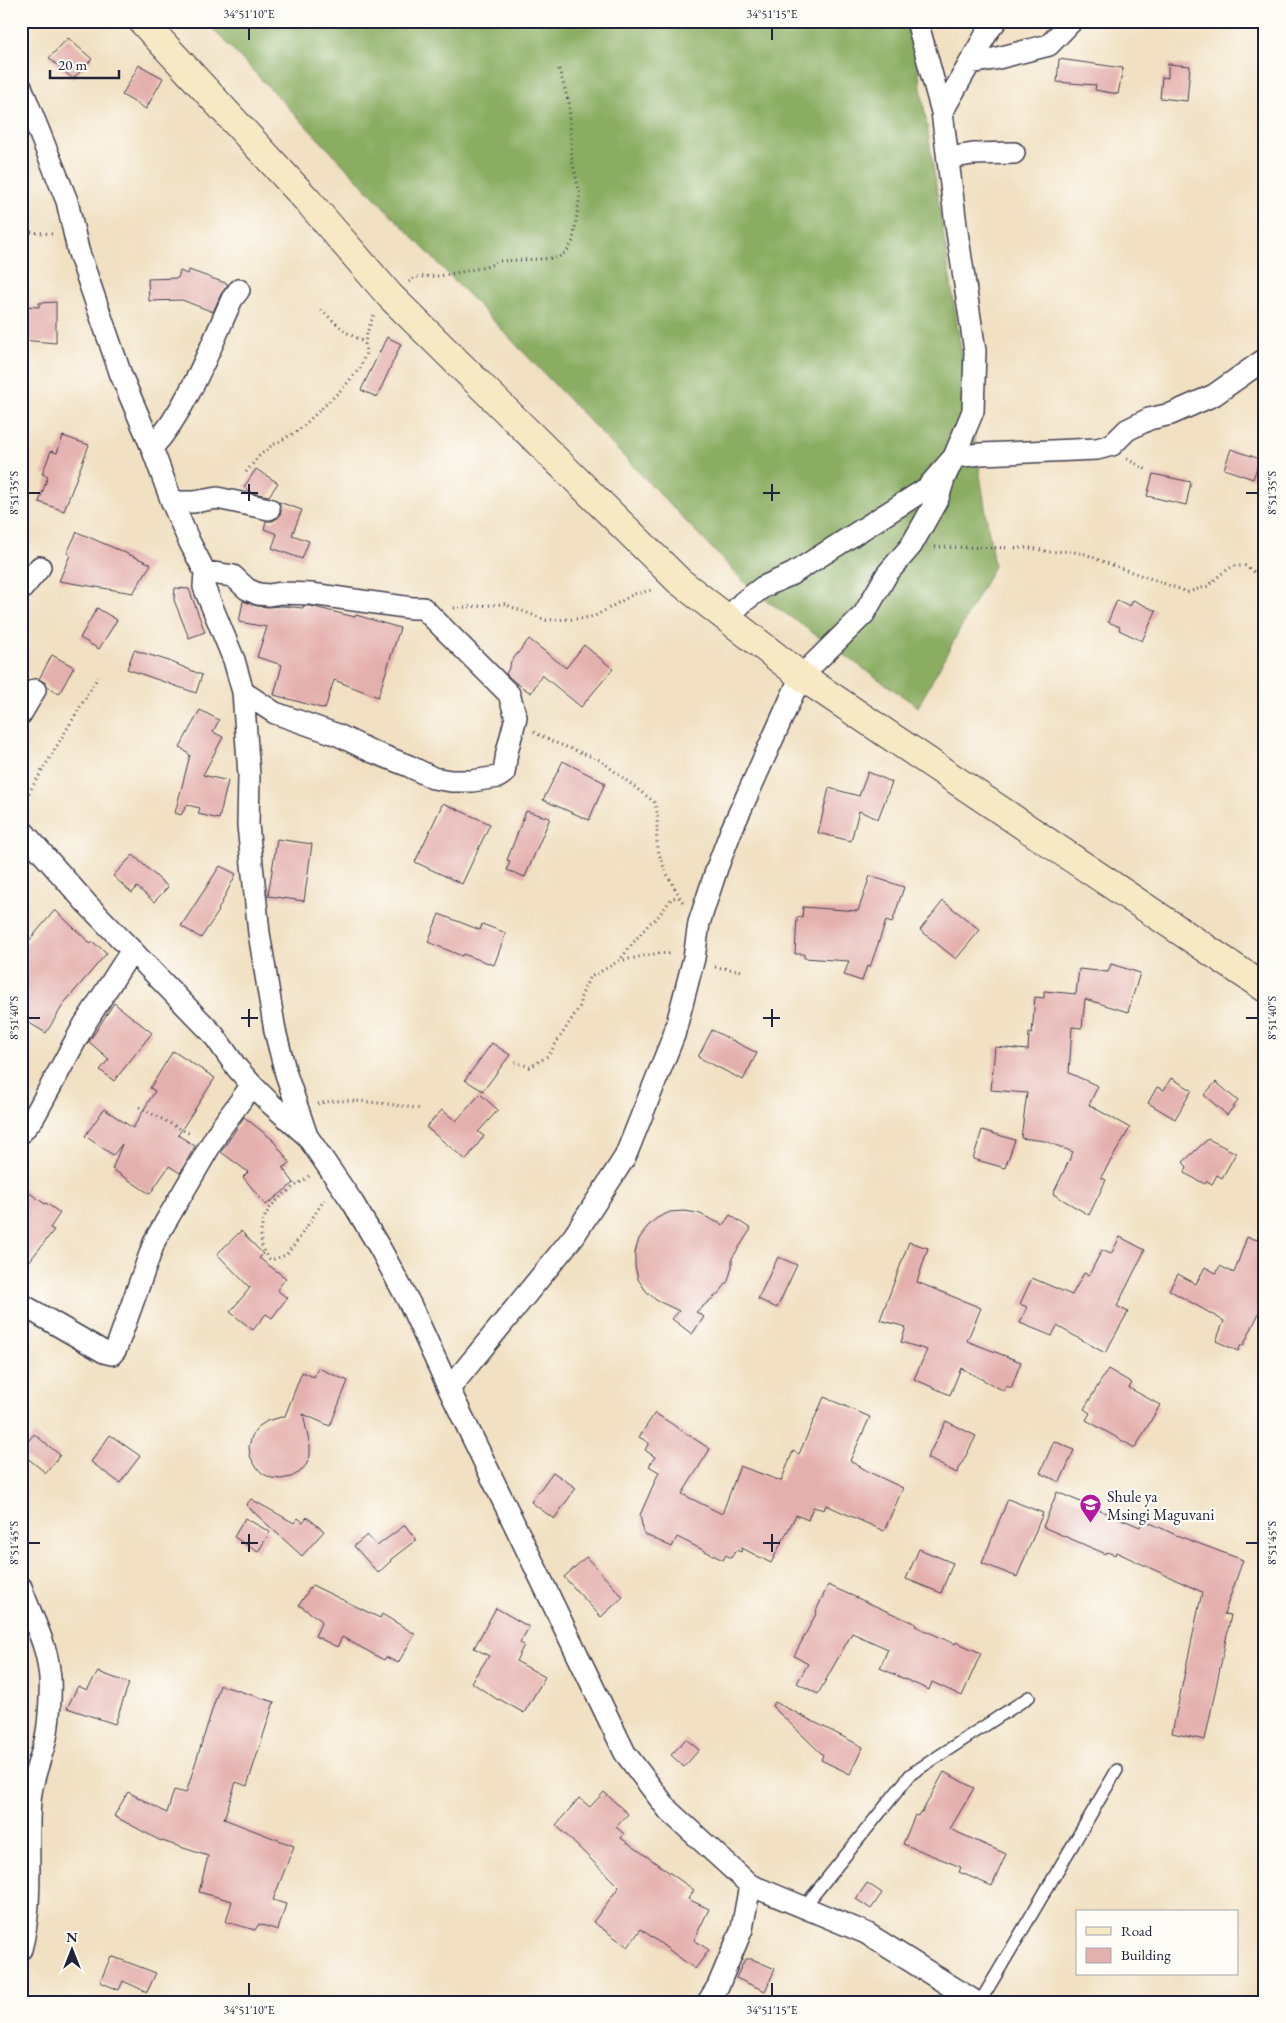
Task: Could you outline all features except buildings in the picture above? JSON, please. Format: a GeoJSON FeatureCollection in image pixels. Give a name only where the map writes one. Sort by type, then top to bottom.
{"type":"FeatureCollection","features":[{"type":"Feature","properties":{"kind":"street"},"geometry":{"type":"LineString","coordinates":[[142,21],[308,201],[390,296],[678,581],[801,676],[1265,988]]}},
{"type":"Feature","properties":{"kind":"street"},"geometry":{"type":"LineString","coordinates":[[449,1389],[574,1236],[626,1157],[674,1035],[694,958],[699,923],[731,831],[801,676],[864,614],[887,574],[910,546],[938,498],[944,479],[973,411],[975,351],[956,225],[942,112],[917,21]]}},
{"type":"Feature","properties":{"kind":"street"},"geometry":{"type":"LineString","coordinates":[[942,112],[988,31],[996,21]]}},
{"type":"Feature","properties":{"kind":"street"},"geometry":{"type":"LineString","coordinates":[[970,63],[1002,58],[1049,45],[1072,21]]}},
{"type":"Feature","properties":{"kind":"street"},"geometry":{"type":"LineString","coordinates":[[21,87],[27,116],[67,201],[78,250],[120,375],[152,448],[189,541],[206,572],[204,587],[227,642],[244,692],[249,775],[248,825],[256,916],[275,1031],[286,1074],[307,1136],[353,1203],[411,1306],[449,1389],[625,1753],[669,1811],[750,1885],[866,1933],[978,2002]]}},
{"type":"Feature","properties":{"kind":"street"},"geometry":{"type":"LineString","coordinates":[[948,158],[973,154],[1014,153]]}},
{"type":"Feature","properties":{"kind":"street"},"geometry":{"type":"LineString","coordinates":[[152,448],[168,431],[232,299],[239,290]]}},
{"type":"Feature","properties":{"kind":"street"},"geometry":{"type":"LineString","coordinates":[[727,619],[743,602],[764,587],[792,574],[927,488],[954,458],[981,454],[1097,449],[1112,445],[1127,430],[1149,419],[1171,414],[1214,395],[1265,359]]}},
{"type":"Feature","properties":{"kind":"street"},"geometry":{"type":"LineString","coordinates":[[172,502],[194,502],[217,498],[269,508]]}},
{"type":"Feature","properties":{"kind":"street"},"geometry":{"type":"LineString","coordinates":[[21,590],[40,567]]}},
{"type":"Feature","properties":{"kind":"street"},"geometry":{"type":"LineString","coordinates":[[206,572],[233,576],[247,589],[269,596],[281,593],[311,594],[423,608],[509,694],[516,717],[504,773],[498,777],[451,782],[433,778],[338,735],[275,713],[244,692]]}},
{"type":"Feature","properties":{"kind":"street"},"geometry":{"type":"LineString","coordinates":[[21,714],[35,690]]}},
{"type":"Feature","properties":{"kind":"street"},"geometry":{"type":"LineString","coordinates":[[21,829],[62,877],[213,1034],[237,1068],[252,1085],[270,1104],[307,1136]]}},
{"type":"Feature","properties":{"kind":"street"},"geometry":{"type":"LineString","coordinates":[[21,1133],[34,1117],[94,1008],[132,950]]}},
{"type":"Feature","properties":{"kind":"street"},"geometry":{"type":"LineString","coordinates":[[21,1304],[104,1352],[112,1354],[116,1349],[155,1240],[220,1128],[252,1085]]}},
{"type":"Feature","properties":{"kind":"street"},"geometry":{"type":"LineString","coordinates":[[21,1587],[41,1638],[50,1670],[45,1741],[30,1798],[27,1857],[28,1910],[21,1949]]}},
{"type":"Feature","properties":{"kind":"street"},"geometry":{"type":"LineString","coordinates":[[708,2002],[718,1986],[742,1928],[750,1885]]}},
{"type":"Feature","properties":{"kind":"lane"},"geometry":{"type":"LineString","coordinates":[[804,1907],[911,1774],[1029,1697]]}},
{"type":"Feature","properties":{"kind":"lane"},"geometry":{"type":"LineString","coordinates":[[978,2002],[1117,1770]]}},
{"type":"Feature","properties":{"kind":"path"},"geometry":{"type":"LineString","coordinates":[[246,472],[265,451],[298,431],[343,388],[360,368],[366,353],[365,342],[375,311],[390,296],[403,289],[414,277],[439,276],[486,267],[499,261],[558,258],[567,251],[573,241],[580,195],[572,160],[570,103],[558,66]]}},
{"type":"Feature","properties":{"kind":"path"},"geometry":{"type":"LineString","coordinates":[[321,310],[346,332],[365,342]]}},
{"type":"Feature","properties":{"kind":"path"},"geometry":{"type":"LineString","coordinates":[[910,546],[1032,548],[1049,552],[1068,551],[1086,554],[1188,592],[1208,586],[1233,566],[1245,566],[1265,579]]}},
{"type":"Feature","properties":{"kind":"path"},"geometry":{"type":"LineString","coordinates":[[423,608],[466,608],[504,604],[546,620],[579,618],[595,616],[634,594],[669,586],[678,581]]}},
{"type":"Feature","properties":{"kind":"path"},"geometry":{"type":"LineString","coordinates":[[21,806],[98,677]]}},
{"type":"Feature","properties":{"kind":"path"},"geometry":{"type":"LineString","coordinates":[[516,717],[538,734],[600,760],[654,802],[658,810],[659,820],[657,846],[671,882],[699,923]]}},
{"type":"Feature","properties":{"kind":"path"},"geometry":{"type":"LineString","coordinates":[[515,1062],[530,1066],[548,1056],[580,1006],[580,998],[589,978],[619,961],[672,898],[681,899]]}},
{"type":"Feature","properties":{"kind":"path"},"geometry":{"type":"LineString","coordinates":[[298,1110],[324,1101],[389,1104],[421,1109]]}},
{"type":"Feature","properties":{"kind":"path"},"geometry":{"type":"LineString","coordinates":[[139,1107],[210,1145]]}},
{"type":"Feature","properties":{"kind":"path"},"geometry":{"type":"LineString","coordinates":[[325,1163],[269,1207],[261,1231],[265,1256],[271,1260],[286,1255],[298,1240],[330,1190],[339,1183]]}},
{"type":"Feature","properties":{"kind":"green space"},"geometry":{"type":"Polygon","coordinates":[[[205,21],[911,21],[994,566],[918,707],[752,590],[205,21]]]}},
{"type":"Feature","properties":{"kind":"place","name":"Shule ya Msingi Maguvani"},"geometry":{"type":"Point","coordinates":[1091,1524]}}]}
